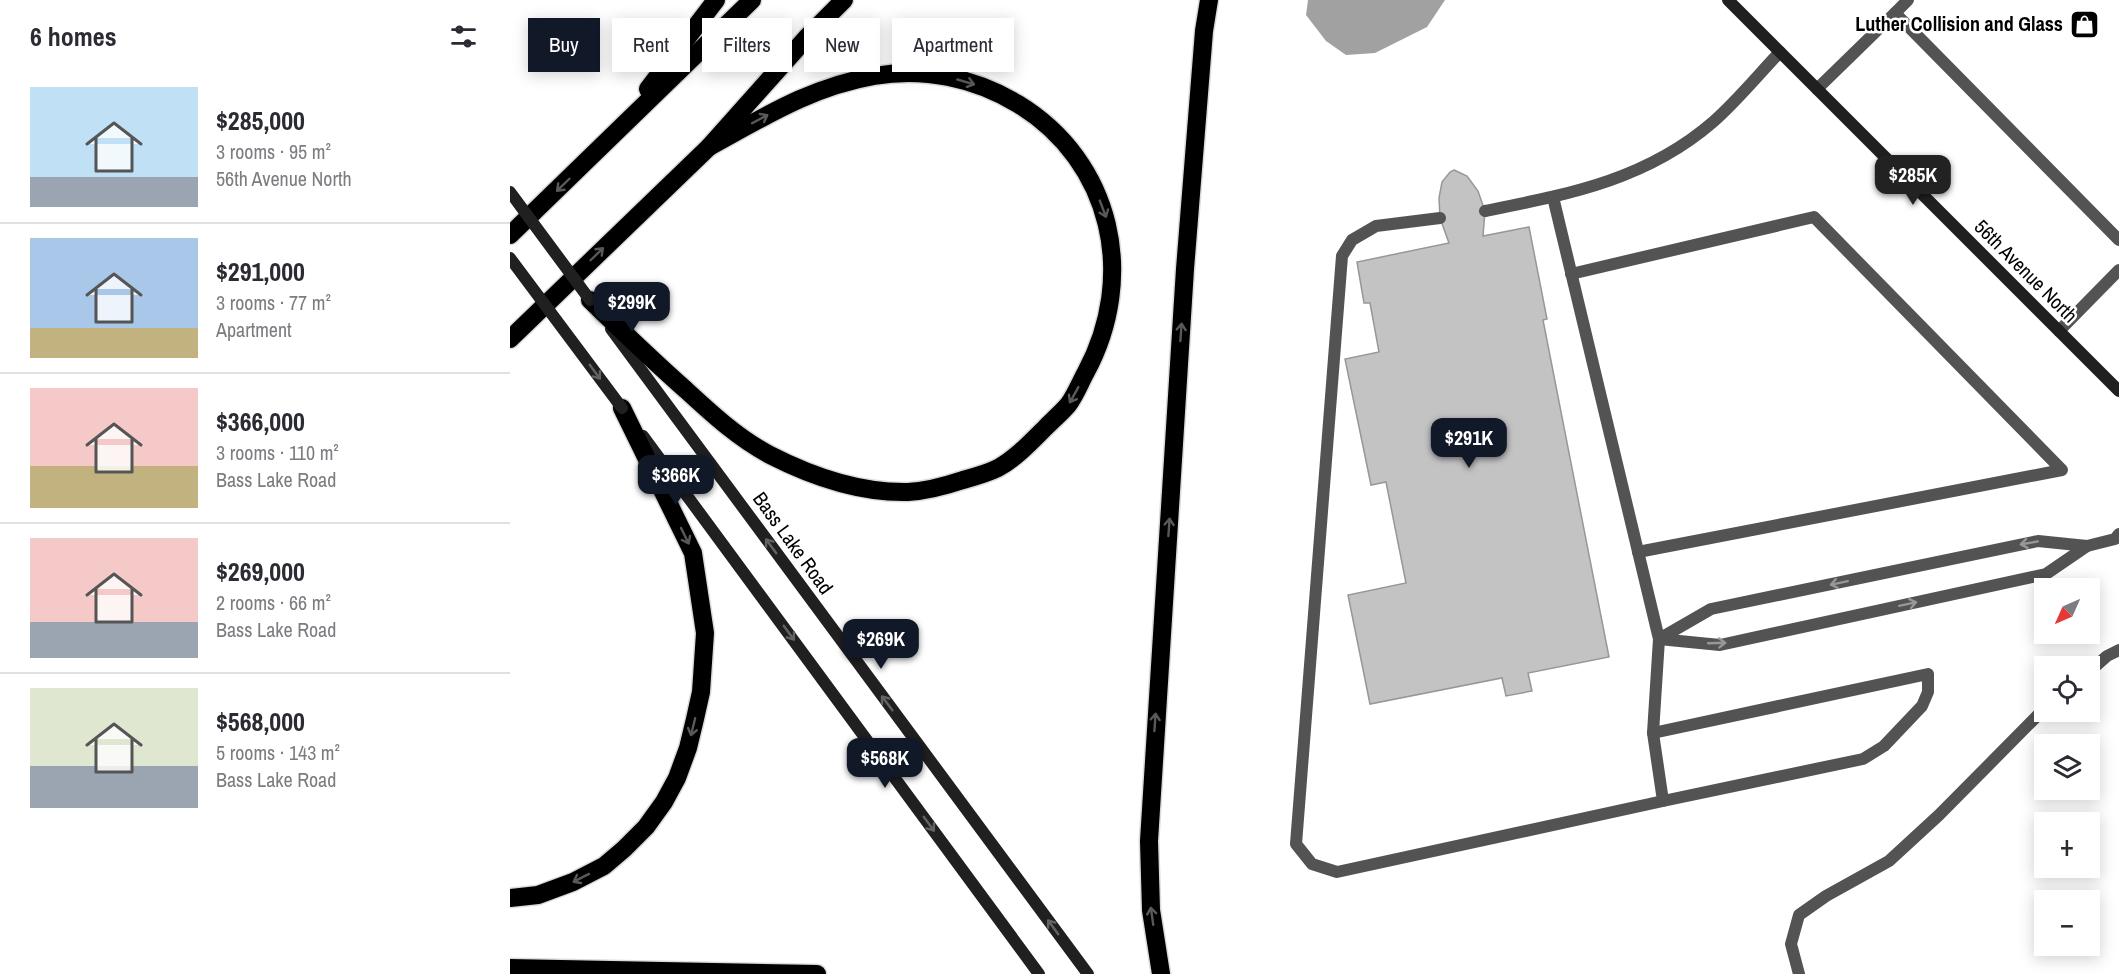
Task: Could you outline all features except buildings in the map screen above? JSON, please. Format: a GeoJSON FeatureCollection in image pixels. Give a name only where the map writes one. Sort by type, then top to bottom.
{"type":"FeatureCollection","features":[{"type":"Feature","properties":{"kind":"highway"},"geometry":{"type":"LineString","coordinates":[[605,145],[716,0]]}},
{"type":"Feature","properties":{"kind":"highway"},"geometry":{"type":"LineString","coordinates":[[510,235],[752,0]]}},
{"type":"Feature","properties":{"kind":"highway"},"geometry":{"type":"LineString","coordinates":[[510,339],[709,147],[808,36],[844,0]]}},
{"type":"Feature","properties":{"kind":"highway"},"geometry":{"type":"LineString","coordinates":[[1161,974],[1151,910],[1149,877],[1152,782],[1185,269],[1204,31],[1209,0]]}},
{"type":"Feature","properties":{"kind":"highway"},"geometry":{"type":"LineString","coordinates":[[590,300],[658,377],[728,429],[769,454],[802,469],[870,489],[908,492],[938,488],[998,468],[1027,446],[1069,404],[1098,349],[1106,323],[1113,283],[1113,254],[1108,222],[1080,162],[1042,120],[1002,94],[971,83],[938,74],[902,72],[841,83],[805,95],[709,147]]}},
{"type":"Feature","properties":{"kind":"highway"},"geometry":{"type":"LineString","coordinates":[[510,898],[538,895],[573,882],[604,866],[624,849],[646,827],[664,802],[677,778],[695,719],[701,692],[705,633],[693,552],[622,408]]}},
{"type":"Feature","properties":{"kind":"highway"},"geometry":{"type":"LineString","coordinates":[[510,968],[817,974]]}},
{"type":"Feature","properties":{"kind":"main road","name":"56th Avenue North"},"geometry":{"type":"LineString","coordinates":[[1728,0],[2119,391]]}},
{"type":"Feature","properties":{"kind":"main road"},"geometry":{"type":"LineString","coordinates":[[510,192],[590,300]]}},
{"type":"Feature","properties":{"kind":"main road"},"geometry":{"type":"LineString","coordinates":[[510,258],[1040,974]]}},
{"type":"Feature","properties":{"kind":"main road","name":"Bass Lake Road"},"geometry":{"type":"LineString","coordinates":[[658,377],[1088,974]]}},
{"type":"Feature","properties":{"kind":"lane"},"geometry":{"type":"LineString","coordinates":[[1818,89],[1908,0]]}},
{"type":"Feature","properties":{"kind":"lane"},"geometry":{"type":"LineString","coordinates":[[1895,13],[2119,240]]}},
{"type":"Feature","properties":{"kind":"lane"},"geometry":{"type":"LineString","coordinates":[[1485,211],[1603,184],[1661,159],[1713,122],[1780,52]]}},
{"type":"Feature","properties":{"kind":"lane"},"geometry":{"type":"LineString","coordinates":[[1553,197],[1659,639],[1653,733],[1663,801]]}},
{"type":"Feature","properties":{"kind":"lane"},"geometry":{"type":"LineString","coordinates":[[1571,274],[1814,217],[2062,470],[1638,552]]}},
{"type":"Feature","properties":{"kind":"lane"},"geometry":{"type":"LineString","coordinates":[[1440,218],[1376,226],[1352,240],[1342,256],[1296,844],[1312,864],[1337,872],[1863,759],[1884,747],[1922,706],[1928,692],[1928,674],[1653,733]]}},
{"type":"Feature","properties":{"kind":"lane"},"geometry":{"type":"LineString","coordinates":[[2059,331],[2119,270]]}},
{"type":"Feature","properties":{"kind":"lane"},"geometry":{"type":"LineString","coordinates":[[1659,639],[1720,645],[2046,574],[2087,546],[2115,538],[2119,534]]}},
{"type":"Feature","properties":{"kind":"lane"},"geometry":{"type":"LineString","coordinates":[[1659,639],[1711,609],[2038,541],[2087,546]]}},
{"type":"Feature","properties":{"kind":"lane"},"geometry":{"type":"LineString","coordinates":[[2100,662],[2119,650]]}},
{"type":"Feature","properties":{"kind":"lane"},"geometry":{"type":"LineString","coordinates":[[1799,974],[1791,944],[1799,915],[1826,896],[1889,861],[1939,815],[2034,719]]}},
{"type":"Feature","properties":{"kind":"shaded area"},"geometry":{"type":"Polygon","coordinates":[[[1308,0],[1445,0],[1427,27],[1375,53],[1346,55],[1326,41],[1306,15],[1308,0]]]}},
{"type":"Feature","properties":{"kind":"place","name":"Luther Collision and Glass"},"geometry":{"type":"Point","coordinates":[2084,24]}}]}
